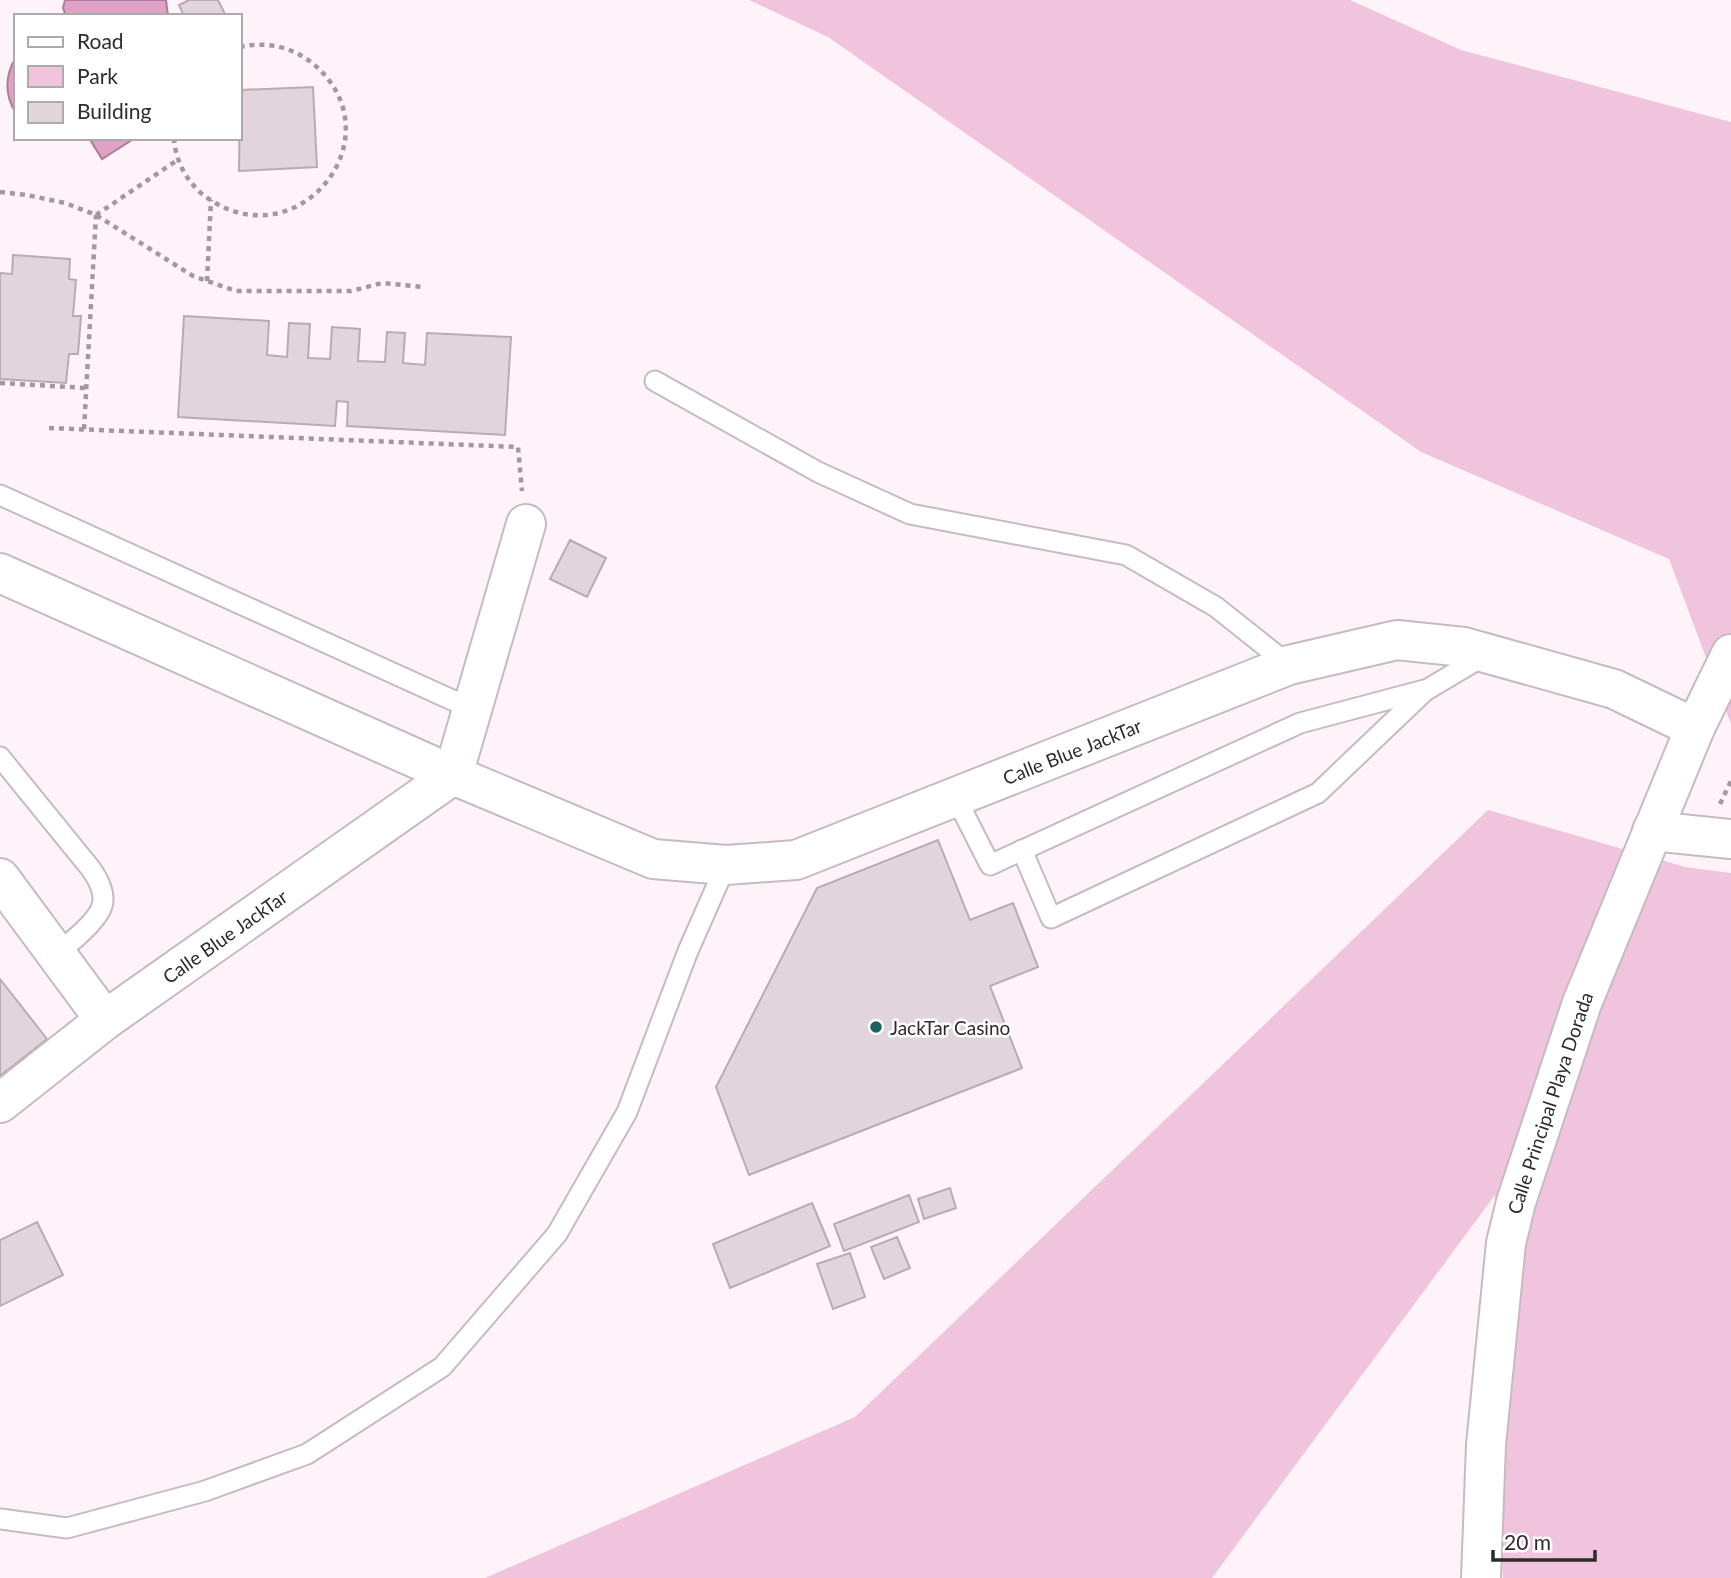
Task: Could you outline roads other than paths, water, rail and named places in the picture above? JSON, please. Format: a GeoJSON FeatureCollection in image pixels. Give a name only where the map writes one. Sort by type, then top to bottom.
{"type":"FeatureCollection","features":[{"type":"Feature","properties":{"kind":"street"},"geometry":{"type":"LineString","coordinates":[[453,775],[526,524]]}},
{"type":"Feature","properties":{"kind":"street","name":"Calle Blue JackTar"},"geometry":{"type":"LineString","coordinates":[[0,573],[453,775],[653,859],[726,865],[796,860],[1289,665],[1397,639],[1464,647],[1614,689],[1695,728]]}},
{"type":"Feature","properties":{"kind":"street","name":"Calle Principal Playa Dorada"},"geometry":{"type":"LineString","coordinates":[[1481,1578],[1486,1445],[1506,1243],[1516,1202],[1582,1003],[1695,728],[1731,654]]}},
{"type":"Feature","properties":{"kind":"street","name":"Calle Blue JackTar"},"geometry":{"type":"LineString","coordinates":[[0,1103],[105,1020],[453,775]]}},
{"type":"Feature","properties":{"kind":"street"},"geometry":{"type":"LineString","coordinates":[[1652,831],[1731,839]]}},
{"type":"Feature","properties":{"kind":"street"},"geometry":{"type":"LineString","coordinates":[[0,878],[105,1020]]}},
{"type":"Feature","properties":{"kind":"lane"},"geometry":{"type":"LineString","coordinates":[[655,381],[818,472],[910,514],[1126,555],[1216,607],[1289,665]]}},
{"type":"Feature","properties":{"kind":"lane"},"geometry":{"type":"LineString","coordinates":[[0,495],[472,709]]}},
{"type":"Feature","properties":{"kind":"lane"},"geometry":{"type":"LineString","coordinates":[[955,796],[990,865],[1300,723],[1427,688],[1487,654]]}},
{"type":"Feature","properties":{"kind":"lane"},"geometry":{"type":"LineString","coordinates":[[1022,850],[1051,918],[1318,793],[1427,688]]}},
{"type":"Feature","properties":{"kind":"lane"},"geometry":{"type":"LineString","coordinates":[[0,757],[101,884],[102,906],[85,930],[56,954]]}},
{"type":"Feature","properties":{"kind":"lane"},"geometry":{"type":"LineString","coordinates":[[0,1519],[67,1528],[205,1491],[307,1454],[442,1367],[556,1234],[627,1112],[688,951],[726,865]]}},
{"type":"Feature","properties":{"kind":"place","name":"JackTar Casino"},"geometry":{"type":"Point","coordinates":[876,1027]}}]}
